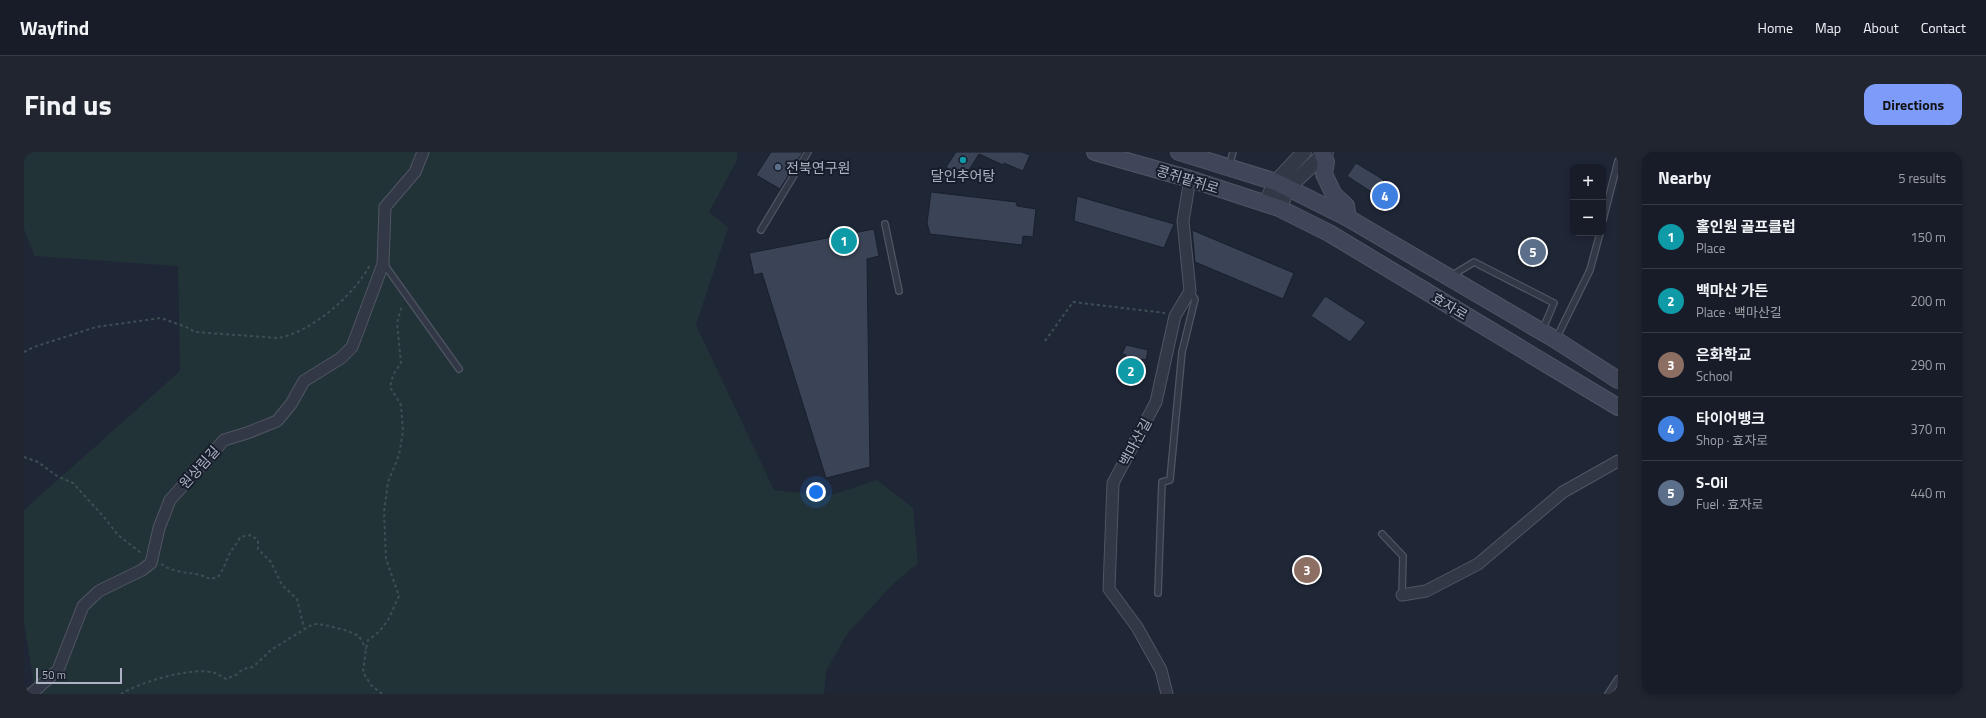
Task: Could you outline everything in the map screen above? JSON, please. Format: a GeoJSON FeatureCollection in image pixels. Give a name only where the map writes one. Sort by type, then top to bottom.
{"type":"FeatureCollection","features":[{"type":"Feature","properties":{"kind":"main road","name":"콩쥐팥쥐로"},"geometry":{"type":"LineString","coordinates":[[1098,152],[1190,179],[1276,195]]}},
{"type":"Feature","properties":{"kind":"main road","name":"콩쥐팥쥐로"},"geometry":{"type":"LineString","coordinates":[[1179,152],[1231,159],[1276,195]]}},
{"type":"Feature","properties":{"kind":"main road"},"geometry":{"type":"LineString","coordinates":[[1325,154],[1326,162],[1324,174],[1334,195],[1346,206],[1348,218]]}},
{"type":"Feature","properties":{"kind":"main road"},"geometry":{"type":"LineString","coordinates":[[1168,173],[1185,167],[1276,195]]}},
{"type":"Feature","properties":{"kind":"main road","name":"효자로"},"geometry":{"type":"LineString","coordinates":[[1276,195],[1348,218],[1542,331],[1618,380]]}},
{"type":"Feature","properties":{"kind":"main road","name":"효자로"},"geometry":{"type":"LineString","coordinates":[[1276,195],[1329,233],[1618,406]]}},
{"type":"Feature","properties":{"kind":"street","name":"원상림길"},"geometry":{"type":"LineString","coordinates":[[152,558],[159,528],[170,500],[224,440],[277,422],[291,404],[304,381],[341,358],[352,347],[383,264],[385,207],[415,172],[423,152]]}},
{"type":"Feature","properties":{"kind":"street"},"geometry":{"type":"LineString","coordinates":[[1276,195],[1304,152]]}},
{"type":"Feature","properties":{"kind":"street"},"geometry":{"type":"LineString","coordinates":[[1276,195],[1325,154]]}},
{"type":"Feature","properties":{"kind":"street"},"geometry":{"type":"LineString","coordinates":[[1190,179],[1184,221],[1190,292]]}},
{"type":"Feature","properties":{"kind":"street","name":"백마산길"},"geometry":{"type":"LineString","coordinates":[[1167,694],[1162,670],[1137,627],[1109,589],[1113,483],[1156,402],[1176,314],[1190,292]]}},
{"type":"Feature","properties":{"kind":"street"},"geometry":{"type":"LineString","coordinates":[[1402,595],[1426,591],[1478,564],[1563,492],[1618,461]]}},
{"type":"Feature","properties":{"kind":"street"},"geometry":{"type":"LineString","coordinates":[[31,694],[58,670],[83,606],[99,591],[142,570],[151,563],[152,558]]}},
{"type":"Feature","properties":{"kind":"lane"},"geometry":{"type":"LineString","coordinates":[[761,230],[808,152]]}},
{"type":"Feature","properties":{"kind":"lane"},"geometry":{"type":"LineString","coordinates":[[1606,208],[1618,161]]}},
{"type":"Feature","properties":{"kind":"lane"},"geometry":{"type":"LineString","coordinates":[[885,224],[899,291]]}},
{"type":"Feature","properties":{"kind":"lane"},"geometry":{"type":"LineString","coordinates":[[1556,340],[1590,270],[1599,236]]}},
{"type":"Feature","properties":{"kind":"lane"},"geometry":{"type":"LineString","coordinates":[[1449,277],[1474,262],[1554,302],[1542,331]]}},
{"type":"Feature","properties":{"kind":"lane"},"geometry":{"type":"LineString","coordinates":[[383,264],[459,368]]}},
{"type":"Feature","properties":{"kind":"lane"},"geometry":{"type":"LineString","coordinates":[[1158,593],[1162,482],[1170,480],[1182,352],[1195,299],[1190,292]]}},
{"type":"Feature","properties":{"kind":"lane"},"geometry":{"type":"LineString","coordinates":[[1382,534],[1403,556],[1402,595]]}},
{"type":"Feature","properties":{"kind":"lane"},"geometry":{"type":"LineString","coordinates":[[1608,694],[1618,679]]}},
{"type":"Feature","properties":{"kind":"path"},"geometry":{"type":"LineString","coordinates":[[24,352],[34,347],[96,327],[161,318],[195,332],[278,338],[288,337],[321,318],[336,305],[362,280],[371,262]]}},
{"type":"Feature","properties":{"kind":"path"},"geometry":{"type":"LineString","coordinates":[[382,694],[371,685],[364,672],[368,640],[379,632],[388,620],[399,596],[386,559],[384,512],[388,482],[398,455],[403,431],[401,405],[390,387],[393,375],[401,363],[397,323],[406,294]]}},
{"type":"Feature","properties":{"kind":"path"},"geometry":{"type":"LineString","coordinates":[[1045,341],[1073,302],[1176,314]]}},
{"type":"Feature","properties":{"kind":"path"},"geometry":{"type":"LineString","coordinates":[[24,456],[38,462],[57,476],[73,483],[103,516],[118,536],[136,551],[152,558],[167,568],[181,573],[202,575],[210,579],[218,577],[225,568],[229,555],[236,546],[240,537],[250,535],[258,540],[258,549],[271,562],[282,585],[297,599],[304,628]]}},
{"type":"Feature","properties":{"kind":"path"},"geometry":{"type":"LineString","coordinates":[[121,694],[133,686],[173,675],[214,673],[226,679],[236,675],[243,669],[253,667],[271,650],[304,628],[313,624],[325,625],[348,631],[359,636],[366,649]]}},
{"type":"Feature","properties":{"kind":"shaded area"},"geometry":{"type":"Polygon","coordinates":[[[24,152],[737,152],[737,160],[709,212],[728,228],[696,325],[774,490],[828,496],[877,480],[913,508],[918,563],[891,586],[847,634],[826,671],[824,694],[24,694],[24,687],[34,686],[24,622],[24,510],[180,371],[178,266],[35,256],[24,229],[24,152]]]}},
{"type":"Feature","properties":{"kind":"building","name":"전북연구원"},"geometry":{"type":"Polygon","coordinates":[[[771,152],[803,152],[780,189],[756,175],[771,152]]]}},
{"type":"Feature","properties":{"kind":"building"},"geometry":{"type":"Polygon","coordinates":[[[956,152],[1022,152],[1030,155],[1023,171],[1004,163],[1003,165],[979,154],[964,178],[946,167],[956,152]]]}},
{"type":"Feature","properties":{"kind":"building"},"geometry":{"type":"Polygon","coordinates":[[[1356,163],[1384,180],[1379,186],[1401,201],[1396,208],[1347,176],[1356,163]]]}},
{"type":"Feature","properties":{"kind":"building"},"geometry":{"type":"Polygon","coordinates":[[[931,192],[1016,202],[1017,206],[1036,209],[1033,237],[1023,236],[1022,245],[930,234],[927,223],[931,192]]]}},
{"type":"Feature","properties":{"kind":"building"},"geometry":{"type":"Polygon","coordinates":[[[1077,196],[1174,224],[1164,248],[1074,221],[1077,196]]]}},
{"type":"Feature","properties":{"kind":"building"},"geometry":{"type":"Polygon","coordinates":[[[874,229],[879,256],[867,259],[870,467],[826,478],[762,273],[754,275],[749,253],[874,229]]]}},
{"type":"Feature","properties":{"kind":"building"},"geometry":{"type":"Polygon","coordinates":[[[1192,230],[1294,273],[1283,299],[1195,262],[1192,230]]]}},
{"type":"Feature","properties":{"kind":"building"},"geometry":{"type":"Polygon","coordinates":[[[1325,296],[1366,322],[1350,342],[1311,316],[1325,296]]]}},
{"type":"Feature","properties":{"kind":"building"},"geometry":{"type":"Polygon","coordinates":[[[1126,345],[1148,350],[1146,360],[1142,359],[1136,386],[1120,383],[1126,355],[1122,354],[1126,345]]]}},
{"type":"Feature","properties":{"kind":"place","name":"달인추어탕"},"geometry":{"type":"Point","coordinates":[963,160]}},
{"type":"Feature","properties":{"kind":"place","name":"전북연구원"},"geometry":{"type":"Point","coordinates":[778,167]}},
{"type":"Feature","properties":{"kind":"place","name":"타이어뱅크"},"geometry":{"type":"Point","coordinates":[1385,196]}},
{"type":"Feature","properties":{"kind":"place","name":"홀인원 골프클럽"},"geometry":{"type":"Point","coordinates":[844,241]}},
{"type":"Feature","properties":{"kind":"place","name":"S-Oil"},"geometry":{"type":"Point","coordinates":[1533,252]}},
{"type":"Feature","properties":{"kind":"place","name":"백마산 가든"},"geometry":{"type":"Point","coordinates":[1131,371]}},
{"type":"Feature","properties":{"kind":"place","name":"은화학교"},"geometry":{"type":"Point","coordinates":[1307,570]}}]}
